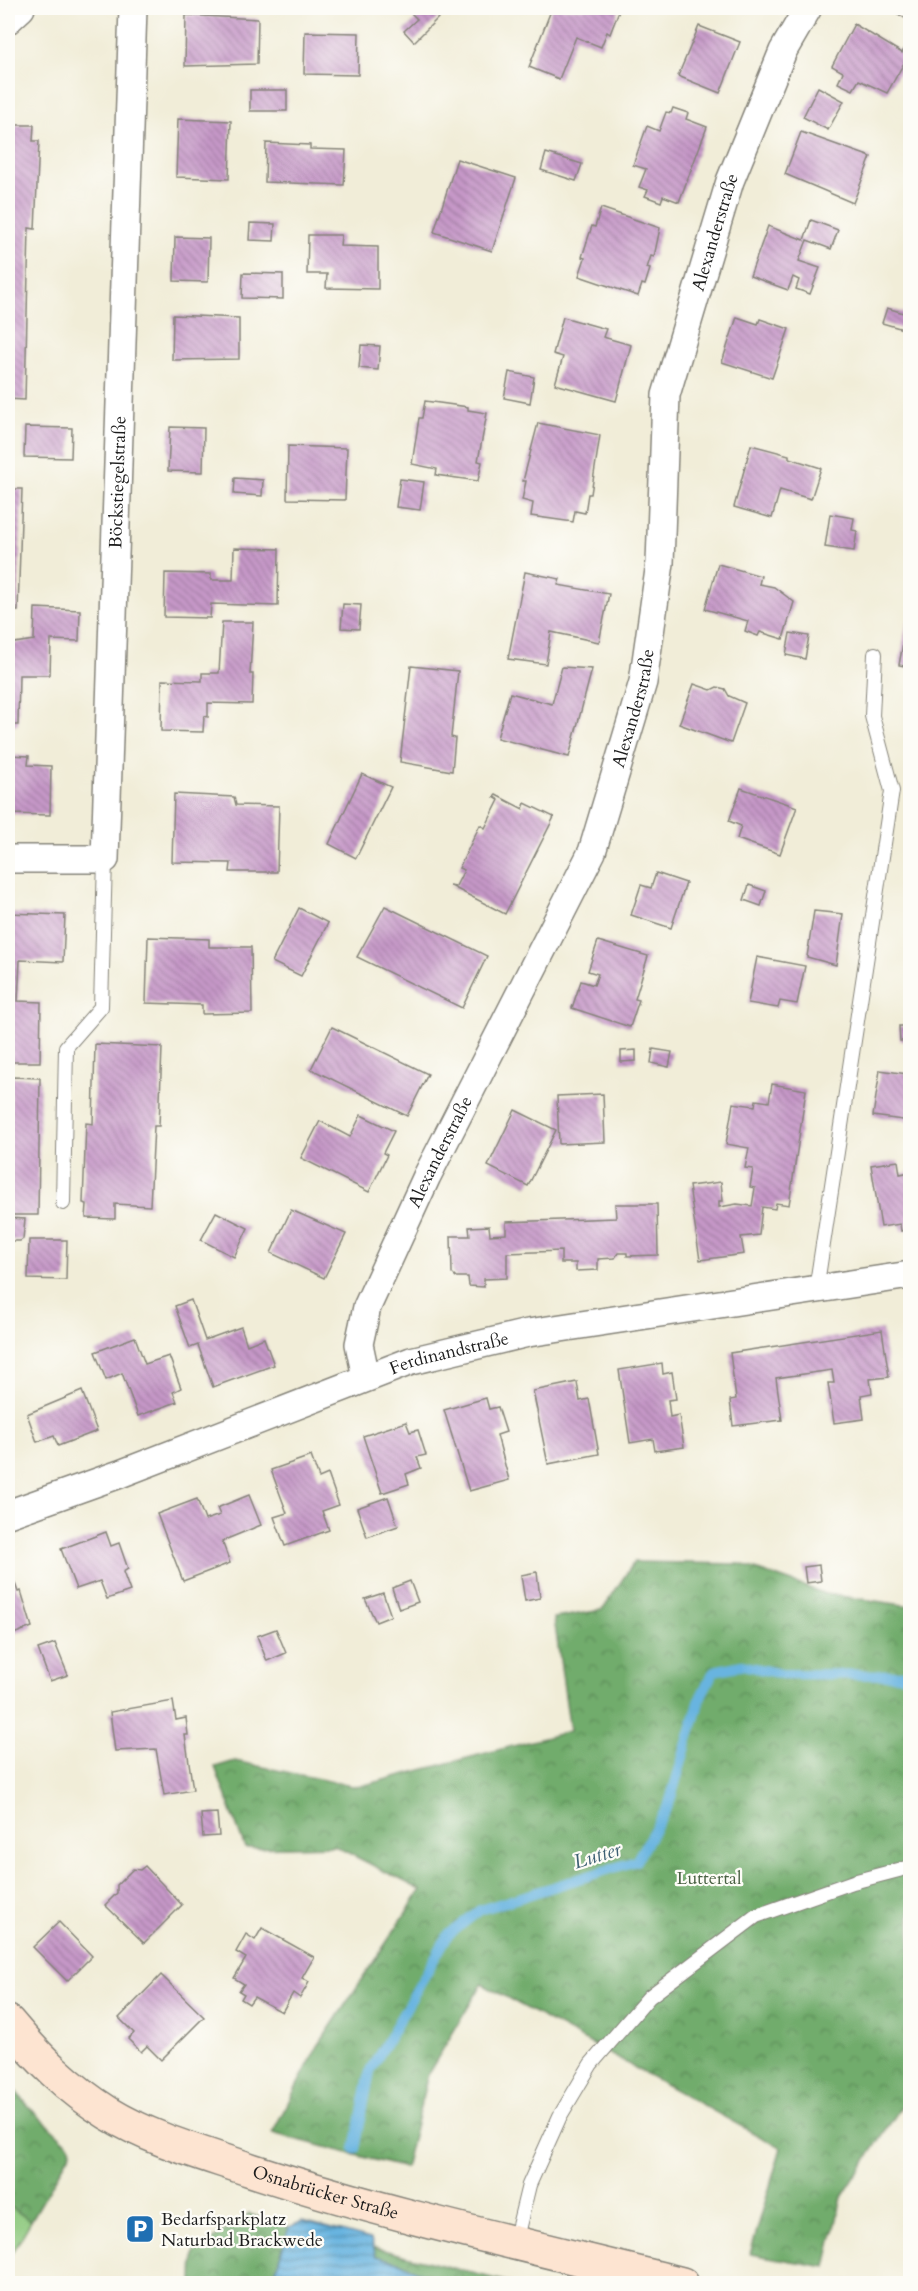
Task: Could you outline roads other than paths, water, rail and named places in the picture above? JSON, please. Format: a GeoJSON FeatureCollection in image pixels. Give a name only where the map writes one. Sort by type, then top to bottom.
{"type":"FeatureCollection","features":[{"type":"Feature","properties":{"kind":"main road","name":"Osnabrücker Straße"},"geometry":{"type":"LineString","coordinates":[[8,2022],[42,2064],[73,2089],[109,2114],[153,2138],[302,2186],[682,2283]]}},
{"type":"Feature","properties":{"kind":"street"},"geometry":{"type":"LineString","coordinates":[[8,20],[21,8]]}},
{"type":"Feature","properties":{"kind":"street","name":"Böckstiegelstraße"},"geometry":{"type":"LineString","coordinates":[[105,859],[134,8]]}},
{"type":"Feature","properties":{"kind":"street","name":"Alexanderstraße"},"geometry":{"type":"LineString","coordinates":[[366,1377],[358,1344],[367,1306],[427,1176],[592,852],[643,682],[660,563],[666,395],[730,181],[783,51],[808,8]]}},
{"type":"Feature","properties":{"kind":"street"},"geometry":{"type":"LineString","coordinates":[[8,859],[105,859]]}},
{"type":"Feature","properties":{"kind":"street","name":"Ferdinandstraße"},"geometry":{"type":"LineString","coordinates":[[8,1514],[120,1474],[411,1361],[528,1333],[910,1275]]}},
{"type":"Feature","properties":{"kind":"lane"},"geometry":{"type":"LineString","coordinates":[[816,1290],[892,791],[872,716],[875,654]]}},
{"type":"Feature","properties":{"kind":"lane"},"geometry":{"type":"LineString","coordinates":[[63,1203],[66,1047],[101,1007],[105,859]]}},
{"type":"Feature","properties":{"kind":"lane"},"geometry":{"type":"LineString","coordinates":[[515,2242],[529,2185],[560,2116],[591,2064],[649,1997],[756,1916],[853,1882],[910,1867]]}},
{"type":"Feature","properties":{"kind":"water"},"geometry":{"type":"Polygon","coordinates":[[[303,2221],[371,2239],[376,2256],[401,2263],[442,2283],[272,2283],[289,2227],[303,2221]]]}},
{"type":"Feature","properties":{"kind":"waterway","name":"Lutter"},"geometry":{"type":"LineString","coordinates":[[355,2149],[370,2071],[448,1935],[480,1910],[636,1861],[669,1804],[701,1696],[714,1671],[742,1665],[781,1674],[910,1675]]}},
{"type":"Feature","properties":{"kind":"place","name":"Bedarfsparkplatz Naturbad Brackwede"},"geometry":{"type":"Point","coordinates":[140,2229]}},
{"type":"Feature","properties":{"kind":"park label","name":"Luttertal"},"geometry":{"type":"Point","coordinates":[709,1878]}}]}
